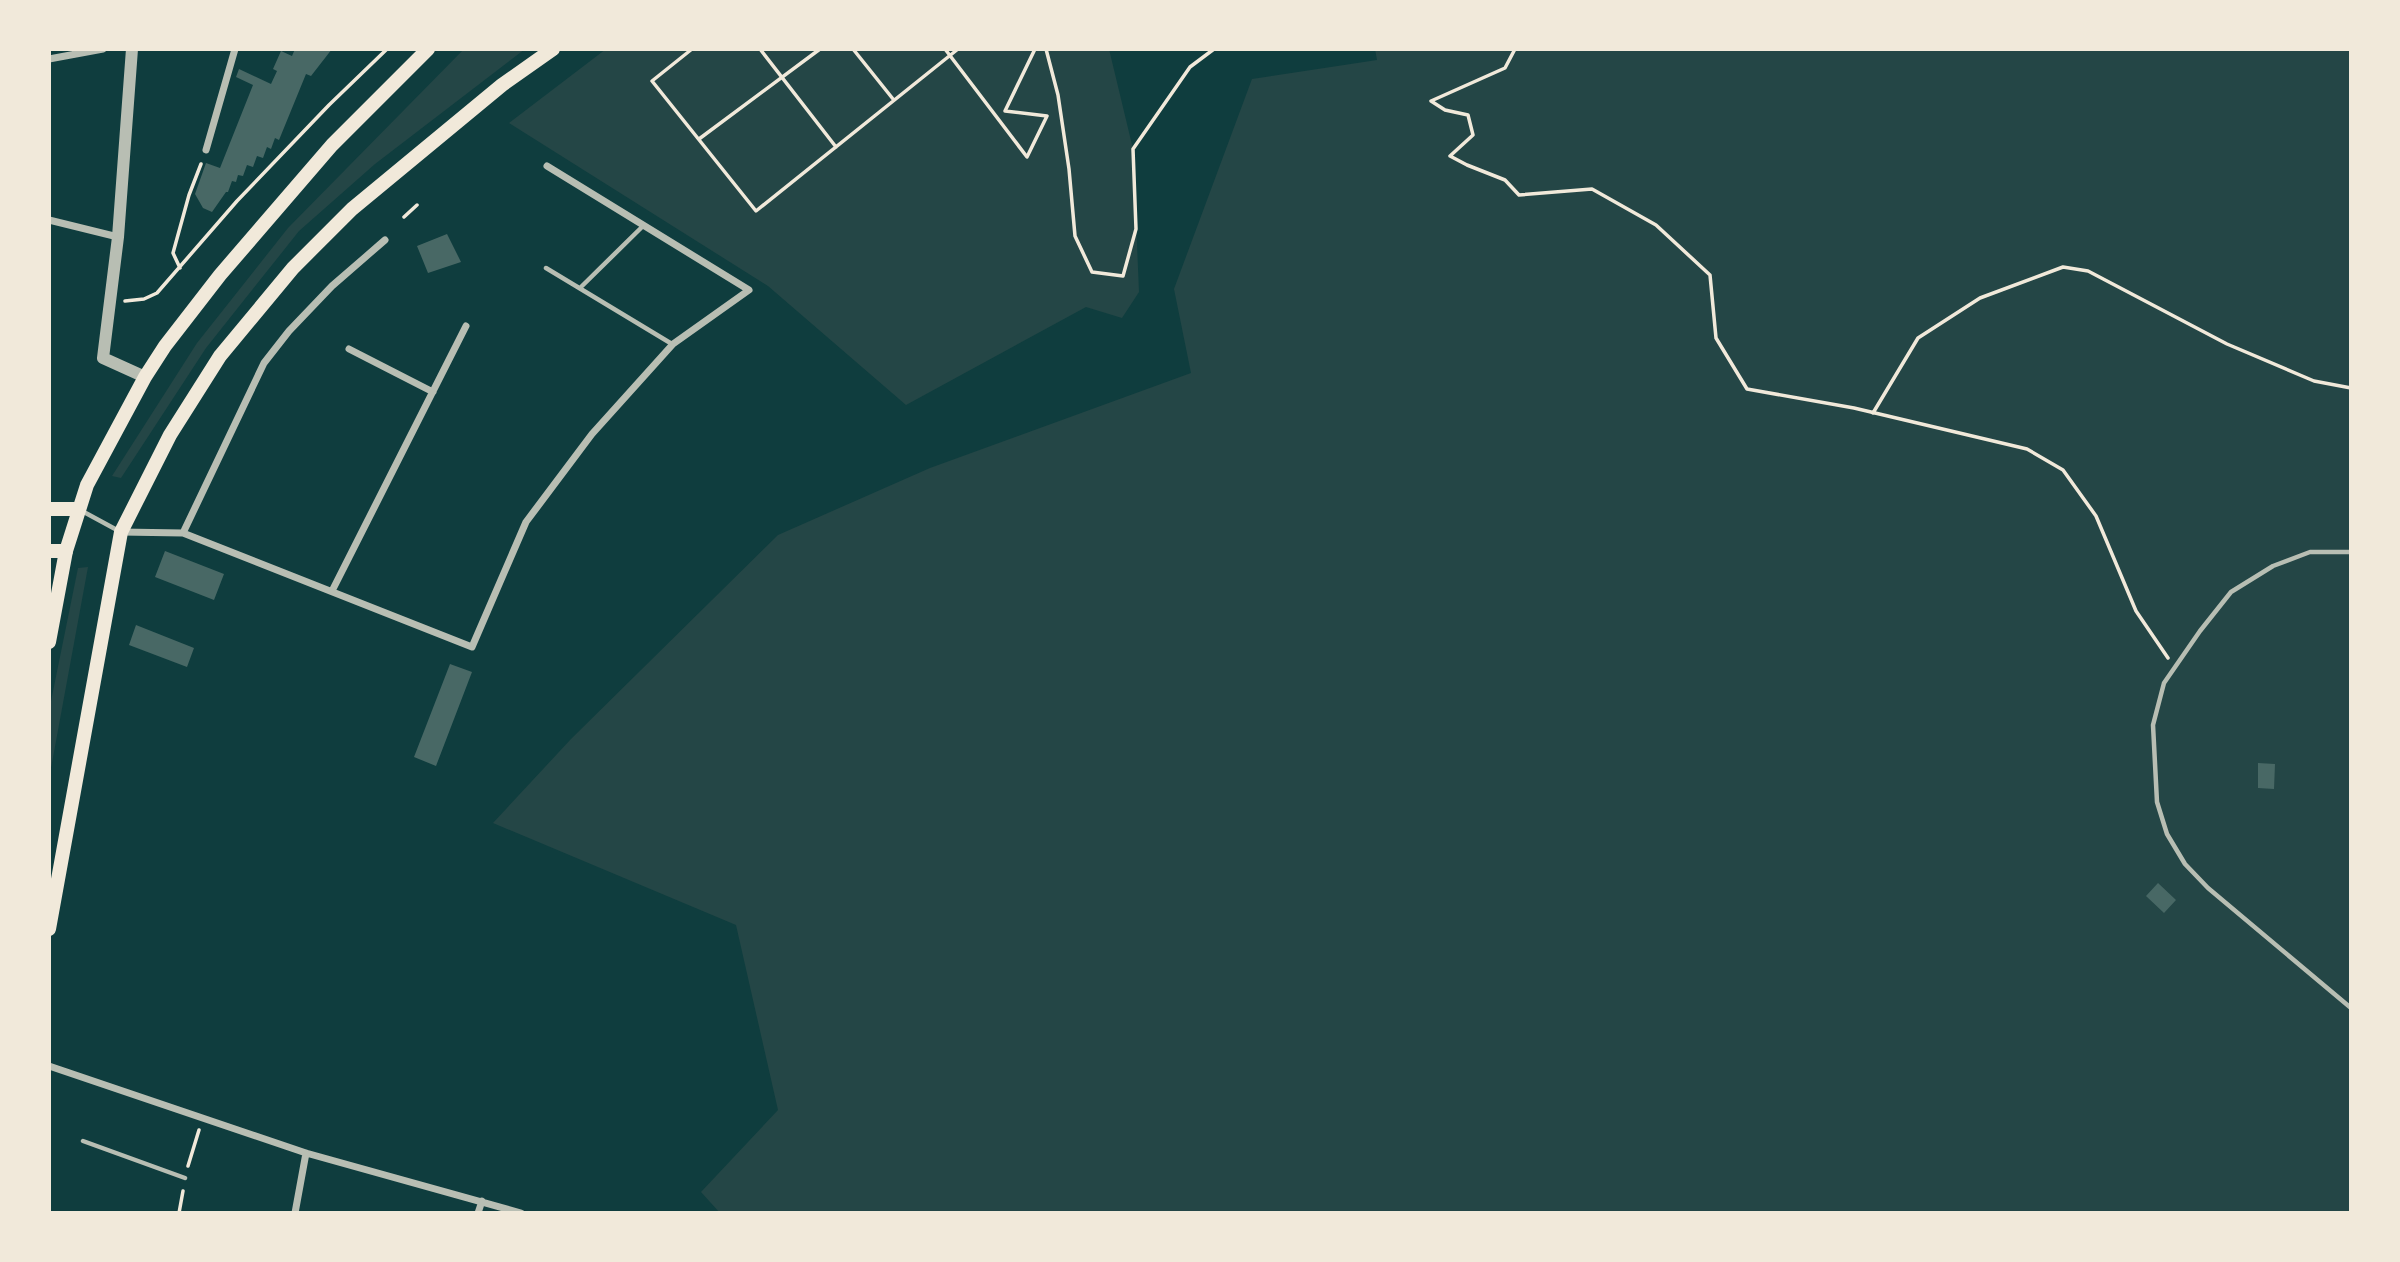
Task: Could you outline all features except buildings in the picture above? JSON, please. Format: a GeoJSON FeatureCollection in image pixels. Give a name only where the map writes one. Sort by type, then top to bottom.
{"type":"FeatureCollection","features":[{"type":"Feature","properties":{"kind":"main road"},"geometry":{"type":"LineString","coordinates":[[49,642],[66,551],[87,485],[165,345],[237,255],[332,145],[428,49]]}},
{"type":"Feature","properties":{"kind":"main road"},"geometry":{"type":"LineString","coordinates":[[49,929],[121,532],[170,435],[220,356],[293,268],[352,209],[502,85],[553,49]]}},
{"type":"Feature","properties":{"kind":"main road"},"geometry":{"type":"LineString","coordinates":[[49,509],[78,509]]}},
{"type":"Feature","properties":{"kind":"main road"},"geometry":{"type":"LineString","coordinates":[[49,551],[66,551]]}},
{"type":"Feature","properties":{"kind":"street"},"geometry":{"type":"LineString","coordinates":[[49,59],[103,49]]}},
{"type":"Feature","properties":{"kind":"street"},"geometry":{"type":"LineString","coordinates":[[132,49],[118,237],[103,358],[145,377]]}},
{"type":"Feature","properties":{"kind":"street"},"geometry":{"type":"LineString","coordinates":[[206,150],[235,49]]}},
{"type":"Feature","properties":{"kind":"street"},"geometry":{"type":"LineString","coordinates":[[121,532],[183,533],[472,647],[526,522],[592,434],[673,344],[749,290],[547,166]]}},
{"type":"Feature","properties":{"kind":"street"},"geometry":{"type":"LineString","coordinates":[[49,220],[118,237]]}},
{"type":"Feature","properties":{"kind":"street"},"geometry":{"type":"LineString","coordinates":[[183,533],[264,363],[289,331],[332,286],[385,240]]}},
{"type":"Feature","properties":{"kind":"street"},"geometry":{"type":"LineString","coordinates":[[332,592],[466,326]]}},
{"type":"Feature","properties":{"kind":"street"},"geometry":{"type":"LineString","coordinates":[[349,349],[433,392]]}},
{"type":"Feature","properties":{"kind":"street"},"geometry":{"type":"LineString","coordinates":[[49,1066],[306,1153],[521,1213]]}},
{"type":"Feature","properties":{"kind":"street"},"geometry":{"type":"LineString","coordinates":[[295,1213],[306,1153]]}},
{"type":"Feature","properties":{"kind":"street"},"geometry":{"type":"LineString","coordinates":[[478,1213],[482,1202]]}},
{"type":"Feature","properties":{"kind":"lane"},"geometry":{"type":"LineString","coordinates":[[580,288],[643,225]]}},
{"type":"Feature","properties":{"kind":"lane"},"geometry":{"type":"LineString","coordinates":[[546,268],[673,344]]}},
{"type":"Feature","properties":{"kind":"lane"},"geometry":{"type":"LineString","coordinates":[[78,509],[121,532]]}},
{"type":"Feature","properties":{"kind":"lane"},"geometry":{"type":"LineString","coordinates":[[2351,552],[2310,552],[2273,566],[2231,592],[2164,683],[2153,725],[2157,802],[2167,835],[2185,864],[2208,888],[2351,1008]]}},
{"type":"Feature","properties":{"kind":"lane"},"geometry":{"type":"LineString","coordinates":[[83,1141],[185,1178]]}},
{"type":"Feature","properties":{"kind":"path"},"geometry":{"type":"LineString","coordinates":[[109,303],[144,299],[158,293],[237,201],[329,104],[387,49]]}},
{"type":"Feature","properties":{"kind":"path"},"geometry":{"type":"LineString","coordinates":[[692,49],[652,81],[756,211],[958,49]]}},
{"type":"Feature","properties":{"kind":"path"},"geometry":{"type":"LineString","coordinates":[[760,49],[836,147]]}},
{"type":"Feature","properties":{"kind":"path"},"geometry":{"type":"LineString","coordinates":[[699,139],[820,49]]}},
{"type":"Feature","properties":{"kind":"path"},"geometry":{"type":"LineString","coordinates":[[853,49],[894,100]]}},
{"type":"Feature","properties":{"kind":"path"},"geometry":{"type":"LineString","coordinates":[[945,49],[1027,157],[1047,116],[1005,111],[1035,49]]}},
{"type":"Feature","properties":{"kind":"path"},"geometry":{"type":"LineString","coordinates":[[1046,49],[1058,95],[1075,236],[1092,272],[1123,276],[1136,229],[1133,149],[1189,67],[1214,49]]}},
{"type":"Feature","properties":{"kind":"path"},"geometry":{"type":"LineString","coordinates":[[1515,49],[1505,68],[1431,101],[1445,110],[1468,115],[1474,135],[1450,156],[1506,180],[1519,195],[1592,189],[1656,225],[1710,275],[1716,338],[1748,389],[1873,413],[2027,449],[2063,470],[2096,516],[2136,611],[2175,668]]}},
{"type":"Feature","properties":{"kind":"path"},"geometry":{"type":"LineString","coordinates":[[180,268],[173,253],[189,195],[206,150]]}},
{"type":"Feature","properties":{"kind":"path"},"geometry":{"type":"LineString","coordinates":[[404,216],[418,205]]}},
{"type":"Feature","properties":{"kind":"path"},"geometry":{"type":"LineString","coordinates":[[1873,413],[1918,338],[1980,298],[2063,267],[2088,271],[2227,344],[2314,381],[2351,388]]}},
{"type":"Feature","properties":{"kind":"shaded area"},"geometry":{"type":"Polygon","coordinates":[[[464,49],[525,49],[375,164],[299,231],[206,348],[121,478],[112,476],[197,343],[288,228],[464,49]]]}},
{"type":"Feature","properties":{"kind":"shaded area"},"geometry":{"type":"Polygon","coordinates":[[[606,49],[1109,49],[1133,149],[1139,292],[1122,318],[1086,307],[906,405],[768,286],[509,123],[606,49]]]}},
{"type":"Feature","properties":{"kind":"shaded area"},"geometry":{"type":"Polygon","coordinates":[[[1375,49],[2351,49],[2351,1213],[720,1213],[701,1192],[778,1110],[736,925],[493,823],[571,739],[778,535],[930,468],[1191,373],[1174,289],[1252,79],[1377,60],[1375,49]]]}},
{"type":"Feature","properties":{"kind":"shaded area"},"geometry":{"type":"Polygon","coordinates":[[[88,567],[49,778],[49,711],[78,568],[88,567]]]}}]}
